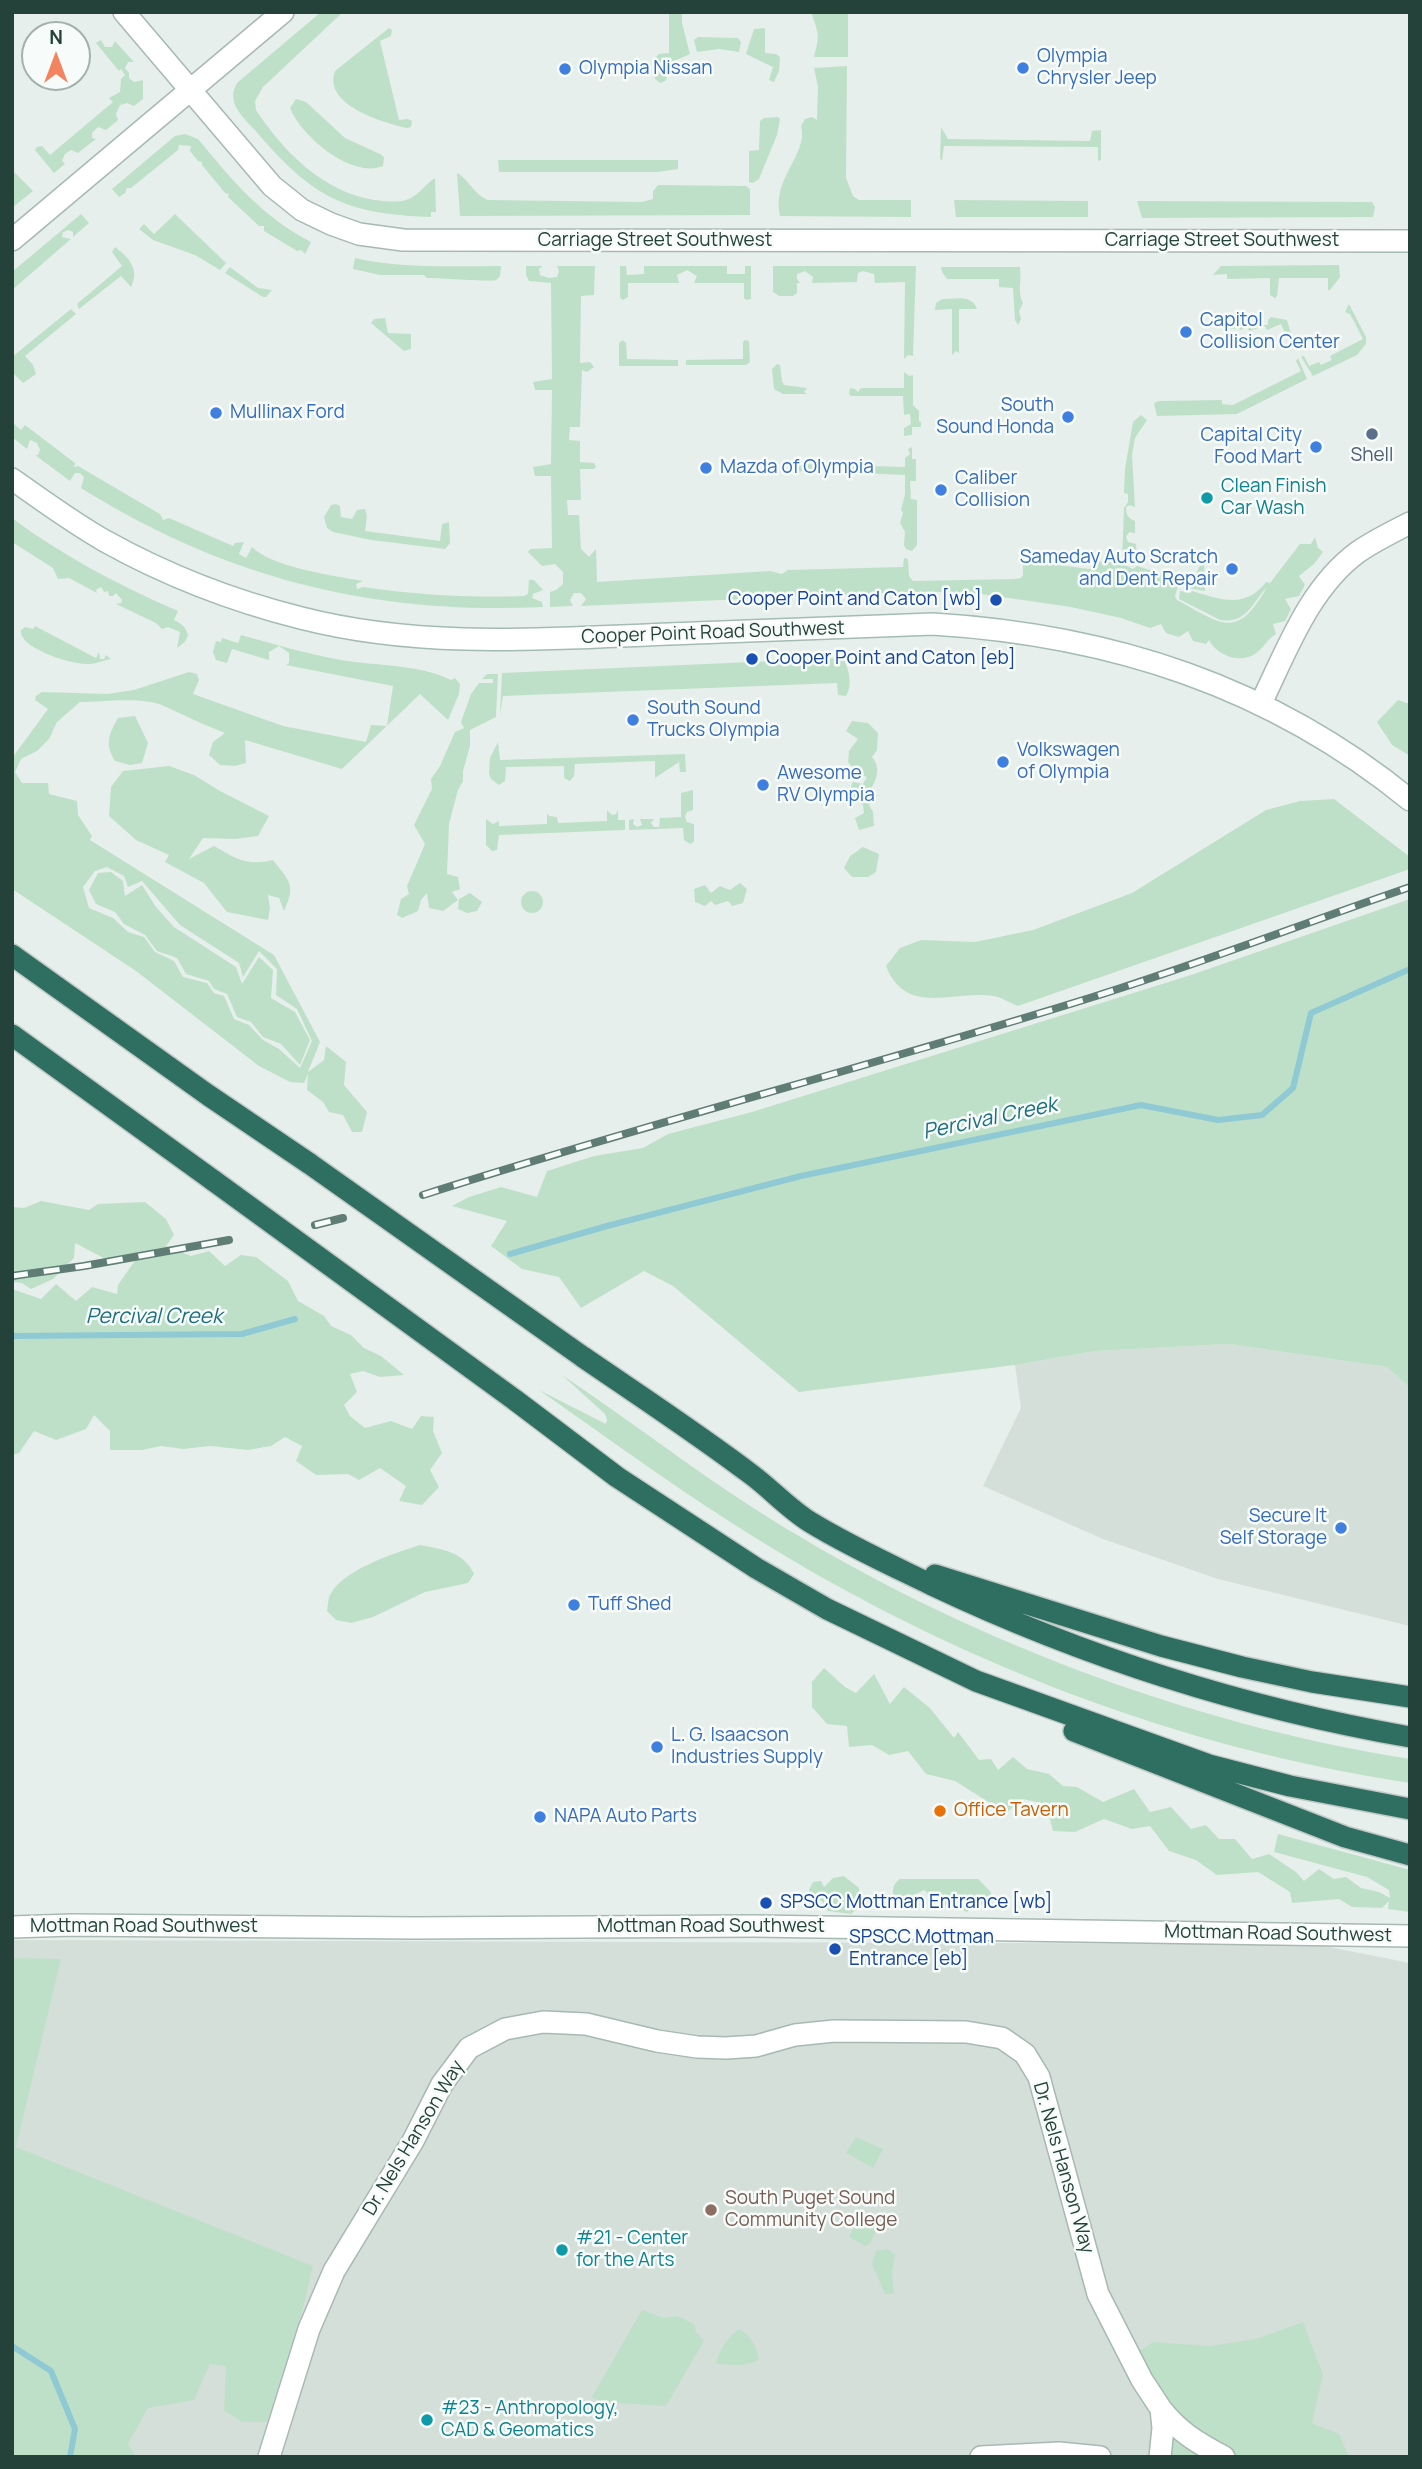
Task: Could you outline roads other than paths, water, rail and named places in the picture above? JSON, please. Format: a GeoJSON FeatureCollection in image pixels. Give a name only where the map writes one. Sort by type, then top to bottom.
{"type":"FeatureCollection","features":[{"type":"Feature","properties":{"kind":"highway"},"geometry":{"type":"LineString","coordinates":[[12,955],[753,1476],[807,1521],[967,1602],[1053,1638],[1139,1669],[1234,1699],[1312,1718],[1410,1737]]}},
{"type":"Feature","properties":{"kind":"highway"},"geometry":{"type":"LineString","coordinates":[[12,1035],[617,1477],[755,1568],[827,1609],[1072,1730],[1345,1837],[1410,1856]]}},
{"type":"Feature","properties":{"kind":"highway"},"geometry":{"type":"LineString","coordinates":[[870,1555],[1161,1646],[1312,1682],[1410,1697]]}},
{"type":"Feature","properties":{"kind":"highway"},"geometry":{"type":"LineString","coordinates":[[976,1681],[1209,1765],[1290,1786],[1410,1809]]}},
{"type":"Feature","properties":{"kind":"street","name":"Carriage Street Southwest"},"geometry":{"type":"LineString","coordinates":[[124,12],[272,187],[302,210],[359,234],[403,240],[1410,242]]}},
{"type":"Feature","properties":{"kind":"street"},"geometry":{"type":"LineString","coordinates":[[12,240],[283,12]]}},
{"type":"Feature","properties":{"kind":"street","name":"Cooper Point Road Southwest"},"geometry":{"type":"LineString","coordinates":[[12,479],[103,540],[156,567],[259,606],[362,631],[410,637],[524,641],[933,624],[982,627],[1079,642],[1135,656],[1261,703],[1318,735],[1410,800]]}},
{"type":"Feature","properties":{"kind":"street"},"geometry":{"type":"LineString","coordinates":[[1261,703],[1304,615],[1321,590],[1355,554],[1410,523]]}},
{"type":"Feature","properties":{"kind":"street","name":"Mottman Road Southwest"},"geometry":{"type":"LineString","coordinates":[[12,1927],[754,1926],[1410,1936]]}},
{"type":"Feature","properties":{"kind":"street","name":"Dr. Nels Hanson Way"},"geometry":{"type":"LineString","coordinates":[[269,2457],[309,2329],[334,2271],[413,2141],[442,2084],[469,2048],[505,2029],[543,2022],[586,2024],[657,2041],[697,2047],[756,2046],[795,2035],[834,2031],[966,2032],[1002,2038],[1025,2054],[1039,2077],[1098,2294],[1142,2380],[1175,2427],[1224,2457]]}},
{"type":"Feature","properties":{"kind":"street"},"geometry":{"type":"LineString","coordinates":[[1160,2457],[1163,2428],[1161,2409]]}},
{"type":"Feature","properties":{"kind":"street"},"geometry":{"type":"LineString","coordinates":[[981,2457],[1059,2453],[1100,2457]]}},
{"type":"Feature","properties":{"kind":"waterway","name":"Percival Creek"},"geometry":{"type":"LineString","coordinates":[[510,1254],[801,1176],[1141,1105],[1218,1120],[1262,1115],[1293,1088],[1311,1013],[1410,969]]}},
{"type":"Feature","properties":{"kind":"waterway","name":"Percival Creek"},"geometry":{"type":"LineString","coordinates":[[12,1336],[242,1334],[295,1319]]}},
{"type":"Feature","properties":{"kind":"waterway","name":"Percival Creek"},"geometry":{"type":"LineString","coordinates":[[12,2346],[51,2371],[75,2429],[70,2457]]}},
{"type":"Feature","properties":{"kind":"railway"},"geometry":{"type":"LineString","coordinates":[[423,1195],[1096,996],[1410,887]]}},
{"type":"Feature","properties":{"kind":"railway"},"geometry":{"type":"LineString","coordinates":[[315,1225],[343,1218]]}},
{"type":"Feature","properties":{"kind":"railway"},"geometry":{"type":"LineString","coordinates":[[12,1276],[229,1240]]}},
{"type":"Feature","properties":{"kind":"place","name":"Olympia Chrysler Jeep"},"geometry":{"type":"Point","coordinates":[1023,68]}},
{"type":"Feature","properties":{"kind":"place","name":"Olympia Nissan"},"geometry":{"type":"Point","coordinates":[565,69]}},
{"type":"Feature","properties":{"kind":"place","name":"Capitol Collision Center"},"geometry":{"type":"Point","coordinates":[1186,332]}},
{"type":"Feature","properties":{"kind":"place","name":"Mullinax Ford"},"geometry":{"type":"Point","coordinates":[216,413]}},
{"type":"Feature","properties":{"kind":"place","name":"South Sound Honda"},"geometry":{"type":"Point","coordinates":[1068,417]}},
{"type":"Feature","properties":{"kind":"place","name":"Shell"},"geometry":{"type":"Point","coordinates":[1372,434]}},
{"type":"Feature","properties":{"kind":"place","name":"Capital City Food Mart"},"geometry":{"type":"Point","coordinates":[1316,447]}},
{"type":"Feature","properties":{"kind":"place","name":"Mazda of Olympia"},"geometry":{"type":"Point","coordinates":[706,468]}},
{"type":"Feature","properties":{"kind":"place","name":"Caliber Collision"},"geometry":{"type":"Point","coordinates":[941,490]}},
{"type":"Feature","properties":{"kind":"place","name":"Clean Finish Car Wash"},"geometry":{"type":"Point","coordinates":[1207,498]}},
{"type":"Feature","properties":{"kind":"place","name":"Sameday Auto Scratch and Dent Repair"},"geometry":{"type":"Point","coordinates":[1232,569]}},
{"type":"Feature","properties":{"kind":"place","name":"Cooper Point and Caton [wb]"},"geometry":{"type":"Point","coordinates":[996,600]}},
{"type":"Feature","properties":{"kind":"place","name":"Cooper Point and Caton [eb]"},"geometry":{"type":"Point","coordinates":[752,659]}},
{"type":"Feature","properties":{"kind":"place","name":"South Sound Trucks Olympia"},"geometry":{"type":"Point","coordinates":[633,720]}},
{"type":"Feature","properties":{"kind":"place","name":"Volkswagen of Olympia"},"geometry":{"type":"Point","coordinates":[1003,762]}},
{"type":"Feature","properties":{"kind":"place","name":"Awesome RV Olympia"},"geometry":{"type":"Point","coordinates":[763,785]}},
{"type":"Feature","properties":{"kind":"place","name":"Secure It Self Storage"},"geometry":{"type":"Point","coordinates":[1341,1528]}},
{"type":"Feature","properties":{"kind":"place","name":"Tuff Shed"},"geometry":{"type":"Point","coordinates":[574,1605]}},
{"type":"Feature","properties":{"kind":"place","name":"L. G. Isaacson Industries Supply"},"geometry":{"type":"Point","coordinates":[657,1747]}},
{"type":"Feature","properties":{"kind":"place","name":"Office Tavern"},"geometry":{"type":"Point","coordinates":[940,1811]}},
{"type":"Feature","properties":{"kind":"place","name":"NAPA Auto Parts"},"geometry":{"type":"Point","coordinates":[540,1817]}},
{"type":"Feature","properties":{"kind":"place","name":"SPSCC Mottman Entrance [wb]"},"geometry":{"type":"Point","coordinates":[766,1903]}},
{"type":"Feature","properties":{"kind":"place","name":"SPSCC Mottman Entrance [eb]"},"geometry":{"type":"Point","coordinates":[835,1949]}},
{"type":"Feature","properties":{"kind":"place","name":"South Puget Sound Community College"},"geometry":{"type":"Point","coordinates":[711,2210]}},
{"type":"Feature","properties":{"kind":"place","name":"#21 - Center for the Arts"},"geometry":{"type":"Point","coordinates":[562,2250]}},
{"type":"Feature","properties":{"kind":"place","name":"#23 - Anthropology, CAD & Geomatics"},"geometry":{"type":"Point","coordinates":[427,2420]}}]}
